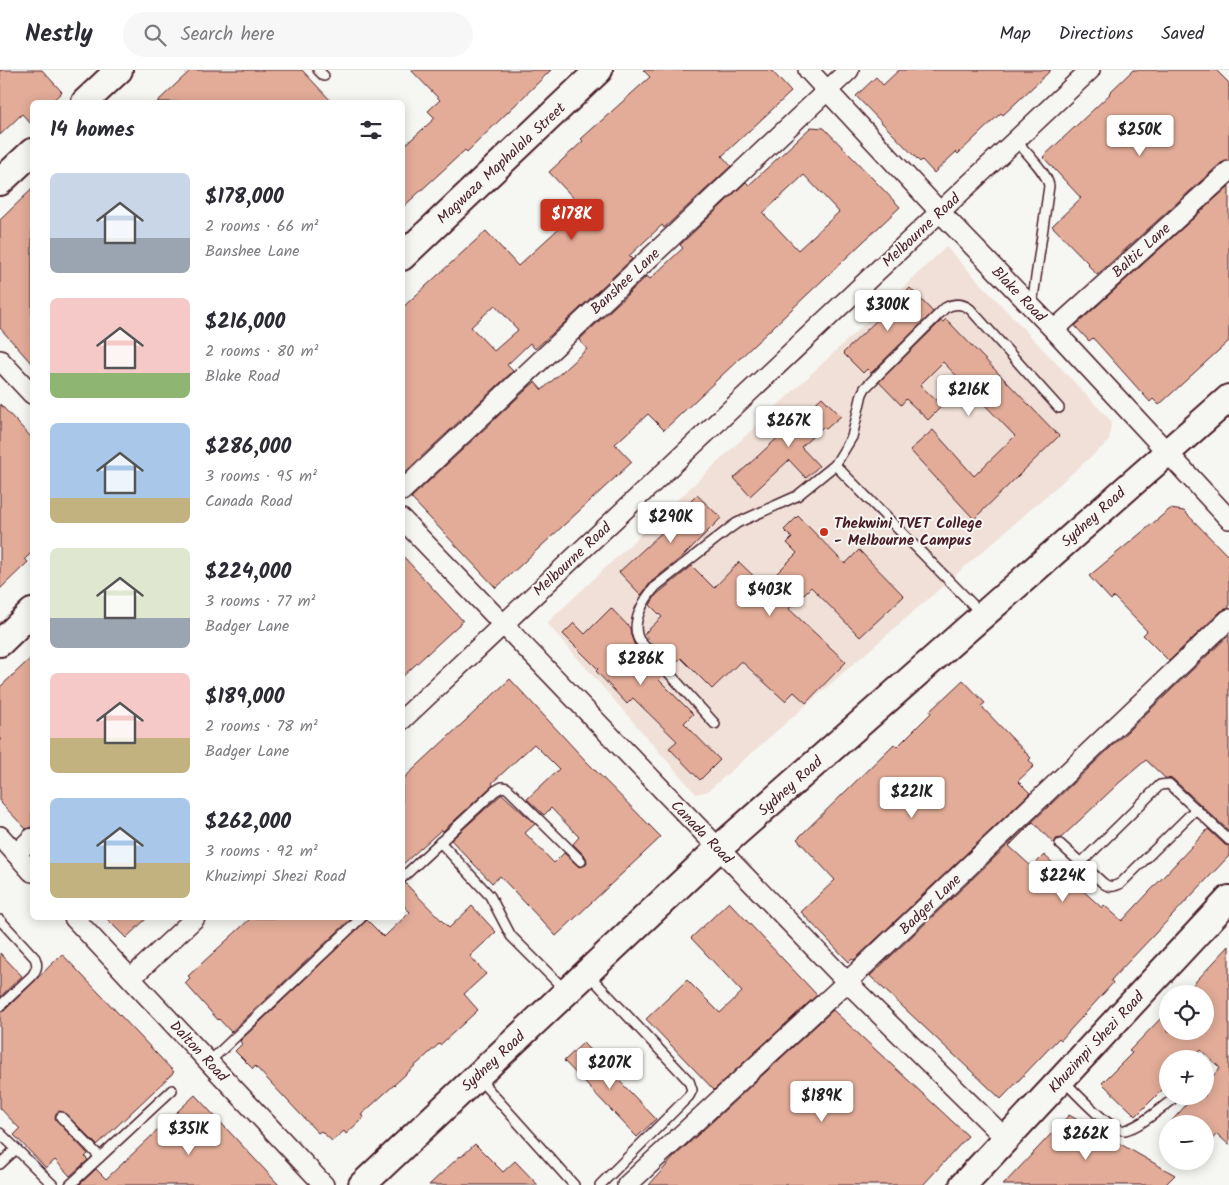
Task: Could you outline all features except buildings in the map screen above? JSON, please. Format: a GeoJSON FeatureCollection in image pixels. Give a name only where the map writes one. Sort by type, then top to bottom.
{"type":"FeatureCollection","features":[{"type":"Feature","properties":{"kind":"main road"},"geometry":{"type":"LineString","coordinates":[[87,100],[119,70]]}},
{"type":"Feature","properties":{"kind":"main road","name":"Magwaza Maphalala Street"},"geometry":{"type":"LineString","coordinates":[[405,253],[599,70]]}},
{"type":"Feature","properties":{"kind":"main road"},"geometry":{"type":"LineString","coordinates":[[3,173],[30,153]]}},
{"type":"Feature","properties":{"kind":"main road","name":"Sydney Road"},"geometry":{"type":"LineString","coordinates":[[362,1185],[718,849],[1229,398]]}},
{"type":"Feature","properties":{"kind":"main road"},"geometry":{"type":"LineString","coordinates":[[0,643],[30,614]]}},
{"type":"Feature","properties":{"kind":"main road","name":"Khuzimpi Shezi Road"},"geometry":{"type":"LineString","coordinates":[[963,1185],[1229,899]]}},
{"type":"Feature","properties":{"kind":"street","name":"Blake Road"},"geometry":{"type":"LineString","coordinates":[[808,70],[940,212],[1054,330],[1229,519]]}},
{"type":"Feature","properties":{"kind":"street","name":"Banshee Lane"},"geometry":{"type":"LineString","coordinates":[[405,489],[849,70]]}},
{"type":"Feature","properties":{"kind":"street","name":"Melbourne Road"},"geometry":{"type":"LineString","coordinates":[[405,717],[1090,70]]}},
{"type":"Feature","properties":{"kind":"street","name":"Baltic Lane"},"geometry":{"type":"LineString","coordinates":[[1054,330],[1229,171]]}},
{"type":"Feature","properties":{"kind":"street"},"geometry":{"type":"LineString","coordinates":[[0,360],[30,392]]}},
{"type":"Feature","properties":{"kind":"street","name":"Canada Road"},"geometry":{"type":"LineString","coordinates":[[405,522],[847,982],[1006,1139]]}},
{"type":"Feature","properties":{"kind":"street","name":"Badger Lane"},"geometry":{"type":"LineString","coordinates":[[627,1185],[847,982],[1229,619]]}},
{"type":"Feature","properties":{"kind":"street"},"geometry":{"type":"LineString","coordinates":[[0,836],[30,870]]}},
{"type":"Feature","properties":{"kind":"street"},"geometry":{"type":"LineString","coordinates":[[16,854],[30,840]]}},
{"type":"Feature","properties":{"kind":"street","name":"Dalton Road"},"geometry":{"type":"LineString","coordinates":[[76,920],[324,1185]]}},
{"type":"Feature","properties":{"kind":"street"},"geometry":{"type":"LineString","coordinates":[[131,978],[192,920]]}},
{"type":"Feature","properties":{"kind":"lane"},"geometry":{"type":"LineString","coordinates":[[1016,140],[1044,174],[1049,186],[1032,308]]}},
{"type":"Feature","properties":{"kind":"lane"},"geometry":{"type":"LineString","coordinates":[[715,724],[638,640],[635,628],[647,597],[656,586],[737,523],[796,496],[835,465],[852,437],[865,388],[945,308],[950,305],[965,305],[1058,408]]}},
{"type":"Feature","properties":{"kind":"lane"},"geometry":{"type":"LineString","coordinates":[[835,465],[983,615]]}},
{"type":"Feature","properties":{"kind":"lane"},"geometry":{"type":"LineString","coordinates":[[1081,864],[1160,784],[1169,784],[1229,840]]}},
{"type":"Feature","properties":{"kind":"lane"},"geometry":{"type":"LineString","coordinates":[[405,875],[495,791],[502,787],[507,788],[580,860]]}},
{"type":"Feature","properties":{"kind":"lane"},"geometry":{"type":"LineString","coordinates":[[1060,844],[1106,885],[1115,886],[1196,809]]}},
{"type":"Feature","properties":{"kind":"lane"},"geometry":{"type":"LineString","coordinates":[[440,842],[490,896],[511,936],[567,992]]}},
{"type":"Feature","properties":{"kind":"lane"},"geometry":{"type":"LineString","coordinates":[[0,920],[35,958],[37,964],[36,971],[32,976],[0,1006]]}},
{"type":"Feature","properties":{"kind":"lane"},"geometry":{"type":"LineString","coordinates":[[209,1062],[359,920]]}},
{"type":"Feature","properties":{"kind":"lane"},"geometry":{"type":"LineString","coordinates":[[587,973],[688,1081],[692,1090],[689,1096],[600,1185]]}},
{"type":"Feature","properties":{"kind":"lane"},"geometry":{"type":"LineString","coordinates":[[476,1077],[574,1185]]}},
{"type":"Feature","properties":{"kind":"lane"},"geometry":{"type":"LineString","coordinates":[[1062,1079],[1103,1119],[1118,1130],[1123,1131],[1133,1128],[1165,1105]]}},
{"type":"Feature","properties":{"kind":"lane"},"geometry":{"type":"LineString","coordinates":[[70,1185],[172,1090]]}},
{"type":"Feature","properties":{"kind":"lane"},"geometry":{"type":"LineString","coordinates":[[61,1117],[100,1157]]}},
{"type":"Feature","properties":{"kind":"lane"},"geometry":{"type":"LineString","coordinates":[[0,1133],[53,1185]]}},
{"type":"Feature","properties":{"kind":"lane"},"geometry":{"type":"LineString","coordinates":[[0,1164],[16,1149]]}},
{"type":"Feature","properties":{"kind":"shaded area","name":"Thekwini TVET College - Melbourne Campus"},"geometry":{"type":"Polygon","coordinates":[[[946,247],[1111,421],[1109,441],[708,791],[696,794],[547,623],[946,247]]]}},
{"type":"Feature","properties":{"kind":"place","name":"Thekwini TVET College - Melbourne Campus"},"geometry":{"type":"Point","coordinates":[824,532]}}]}
